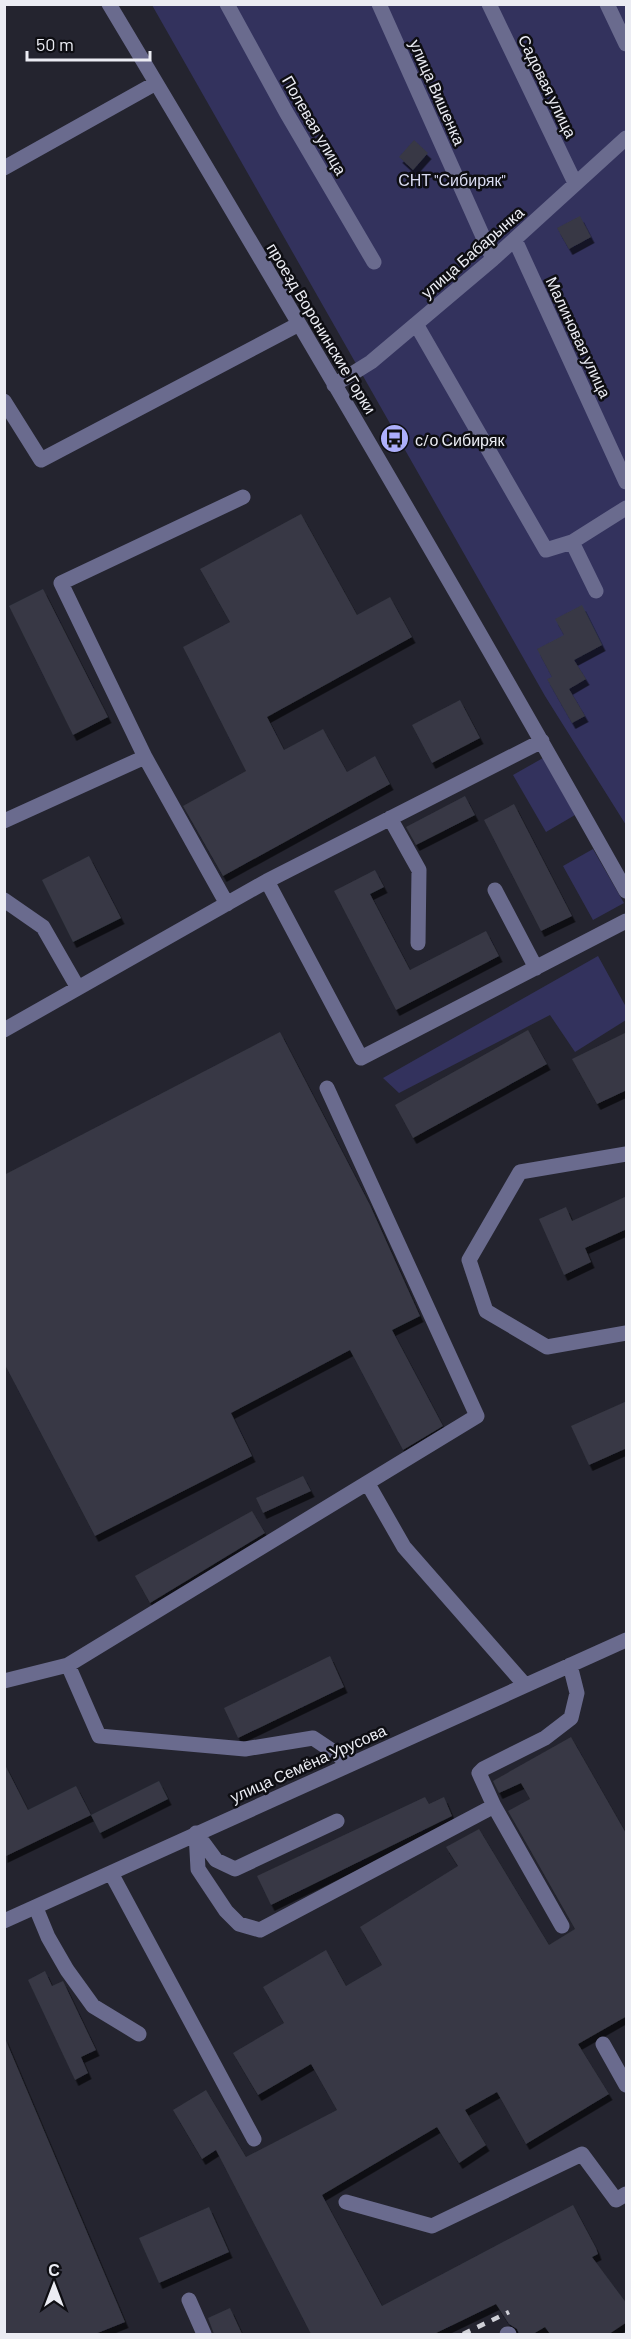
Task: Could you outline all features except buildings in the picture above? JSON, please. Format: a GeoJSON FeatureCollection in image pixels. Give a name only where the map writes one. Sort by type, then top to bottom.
{"type":"FeatureCollection","features":[{"type":"Feature","properties":{"kind":"street","name":"проезд Воронинские Горки"},"geometry":{"type":"LineString","coordinates":[[109,4],[542,741],[627,891]]}},
{"type":"Feature","properties":{"kind":"street","name":"Полевая улица"},"geometry":{"type":"LineString","coordinates":[[227,4],[286,112],[374,262]]}},
{"type":"Feature","properties":{"kind":"street","name":"улица Вишенка"},"geometry":{"type":"LineString","coordinates":[[379,4],[493,259]]}},
{"type":"Feature","properties":{"kind":"street","name":"Садовая улица"},"geometry":{"type":"LineString","coordinates":[[489,4],[575,183]]}},
{"type":"Feature","properties":{"kind":"street"},"geometry":{"type":"LineString","coordinates":[[607,4],[627,44]]}},
{"type":"Feature","properties":{"kind":"street"},"geometry":{"type":"LineString","coordinates":[[4,168],[156,83]]}},
{"type":"Feature","properties":{"kind":"street","name":"улица Бабарынка"},"geometry":{"type":"LineString","coordinates":[[334,385],[371,362],[515,240],[627,138]]}},
{"type":"Feature","properties":{"kind":"street","name":"Малиновая улица"},"geometry":{"type":"LineString","coordinates":[[515,240],[627,482]]}},
{"type":"Feature","properties":{"kind":"street"},"geometry":{"type":"LineString","coordinates":[[4,401],[40,460],[298,324]]}},
{"type":"Feature","properties":{"kind":"street"},"geometry":{"type":"LineString","coordinates":[[416,324],[546,550],[572,542],[627,508]]}},
{"type":"Feature","properties":{"kind":"street"},"geometry":{"type":"LineString","coordinates":[[227,904],[145,757],[61,583],[243,497]]}},
{"type":"Feature","properties":{"kind":"street"},"geometry":{"type":"LineString","coordinates":[[572,542],[596,591]]}},
{"type":"Feature","properties":{"kind":"street"},"geometry":{"type":"LineString","coordinates":[[4,1030],[267,881],[542,741]]}},
{"type":"Feature","properties":{"kind":"street"},"geometry":{"type":"LineString","coordinates":[[4,821],[145,757]]}},
{"type":"Feature","properties":{"kind":"street"},"geometry":{"type":"LineString","coordinates":[[390,818],[419,870],[418,944]]}},
{"type":"Feature","properties":{"kind":"street"},"geometry":{"type":"LineString","coordinates":[[267,881],[361,1058],[627,921]]}},
{"type":"Feature","properties":{"kind":"street"},"geometry":{"type":"LineString","coordinates":[[495,890],[536,968]]}},
{"type":"Feature","properties":{"kind":"street"},"geometry":{"type":"LineString","coordinates":[[4,900],[43,927],[78,988]]}},
{"type":"Feature","properties":{"kind":"street"},"geometry":{"type":"LineString","coordinates":[[4,1681],[68,1665],[477,1416],[327,1088]]}},
{"type":"Feature","properties":{"kind":"street"},"geometry":{"type":"LineString","coordinates":[[627,1154],[519,1172],[469,1260],[486,1311],[547,1347],[627,1333]]}},
{"type":"Feature","properties":{"kind":"street"},"geometry":{"type":"LineString","coordinates":[[368,1484],[404,1547],[525,1685]]}},
{"type":"Feature","properties":{"kind":"street","name":"улица Семёна Урусова"},"geometry":{"type":"LineString","coordinates":[[4,1921],[627,1640]]}},
{"type":"Feature","properties":{"kind":"street"},"geometry":{"type":"LineString","coordinates":[[68,1665],[99,1736],[245,1749],[313,1738],[349,1765]]}},
{"type":"Feature","properties":{"kind":"street"},"geometry":{"type":"LineString","coordinates":[[562,1926],[494,1806],[479,1773],[483,1768],[545,1738],[571,1718],[577,1693],[570,1665]]}},
{"type":"Feature","properties":{"kind":"street"},"geometry":{"type":"LineString","coordinates":[[196,1833],[198,1869],[226,1911],[239,1924],[260,1930],[494,1806]]}},
{"type":"Feature","properties":{"kind":"street"},"geometry":{"type":"LineString","coordinates":[[196,1833],[216,1860],[235,1869],[337,1821]]}},
{"type":"Feature","properties":{"kind":"street"},"geometry":{"type":"LineString","coordinates":[[111,1873],[254,2139]]}},
{"type":"Feature","properties":{"kind":"street"},"geometry":{"type":"LineString","coordinates":[[36,1908],[48,1937],[93,2006],[139,2034]]}},
{"type":"Feature","properties":{"kind":"street"},"geometry":{"type":"LineString","coordinates":[[603,2044],[627,2085]]}},
{"type":"Feature","properties":{"kind":"street"},"geometry":{"type":"LineString","coordinates":[[346,2202],[432,2226],[582,2154],[616,2200],[627,2194]]}},
{"type":"Feature","properties":{"kind":"street"},"geometry":{"type":"LineString","coordinates":[[189,2300],[204,2334]]}},
{"type":"Feature","properties":{"kind":"green space","name":"СНТ \"Сибиряк\""},"geometry":{"type":"Polygon","coordinates":[[[152,5],[626,5],[626,825],[545,696],[152,5]]]}},
{"type":"Feature","properties":{"kind":"green space"},"geometry":{"type":"Polygon","coordinates":[[[543,758],[575,815],[546,832],[513,775],[543,758]]]}},
{"type":"Feature","properties":{"kind":"green space"},"geometry":{"type":"Polygon","coordinates":[[[593,849],[624,903],[593,920],[563,866],[593,849]]]}},
{"type":"Feature","properties":{"kind":"green space"},"geometry":{"type":"Polygon","coordinates":[[[598,956],[626,1007],[626,1020],[575,1052],[550,1015],[399,1093],[383,1078],[598,956]]]}},
{"type":"Feature","properties":{"kind":"railway"},"geometry":{"type":"LineString","coordinates":[[463,2334],[509,2312]]}},
{"type":"Feature","properties":{"kind":"place","name":"с/о Сибиряк"},"geometry":{"type":"Point","coordinates":[394,439]}}]}
